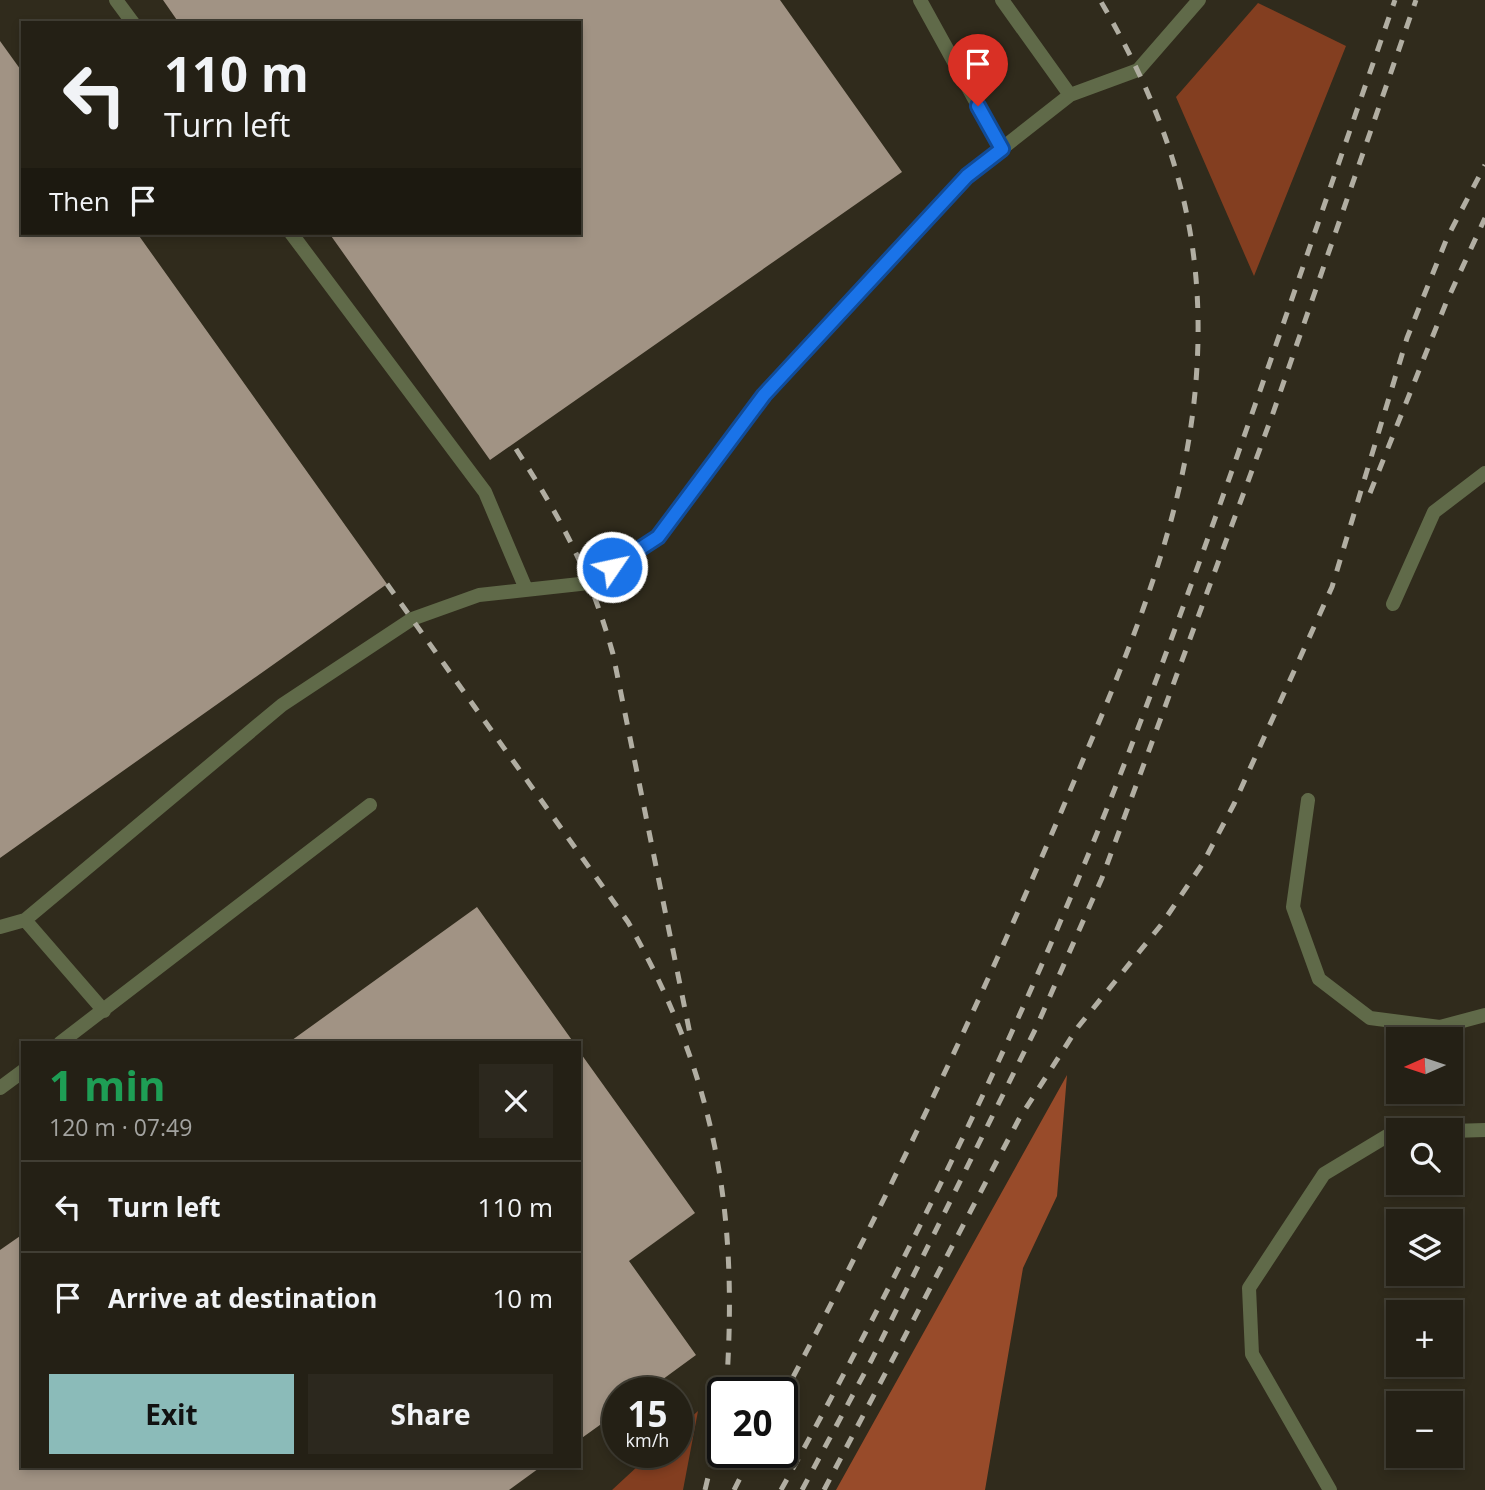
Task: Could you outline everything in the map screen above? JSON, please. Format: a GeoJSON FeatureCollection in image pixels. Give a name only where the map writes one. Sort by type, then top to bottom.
{"type":"FeatureCollection","features":[{"type":"Feature","properties":{"kind":"lane"},"geometry":{"type":"LineString","coordinates":[[116,0],[132,21]]}},
{"type":"Feature","properties":{"kind":"lane"},"geometry":{"type":"LineString","coordinates":[[919,0],[1002,149]]}},
{"type":"Feature","properties":{"kind":"lane"},"geometry":{"type":"LineString","coordinates":[[1002,0],[1070,95]]}},
{"type":"Feature","properties":{"kind":"lane"},"geometry":{"type":"LineString","coordinates":[[0,927],[25,920],[282,705],[412,619],[479,595],[589,583],[658,537],[764,395],[967,176],[1070,95],[1138,70],[1199,0]]}},
{"type":"Feature","properties":{"kind":"lane"},"geometry":{"type":"LineString","coordinates":[[292,235],[485,492],[526,590]]}},
{"type":"Feature","properties":{"kind":"lane"},"geometry":{"type":"LineString","coordinates":[[1393,604],[1434,512],[1485,472]]}},
{"type":"Feature","properties":{"kind":"lane"},"geometry":{"type":"LineString","coordinates":[[1308,800],[1293,907],[1319,979],[1370,1018],[1440,1027],[1485,1015]]}},
{"type":"Feature","properties":{"kind":"lane"},"geometry":{"type":"LineString","coordinates":[[63,1041],[370,805]]}},
{"type":"Feature","properties":{"kind":"lane"},"geometry":{"type":"LineString","coordinates":[[25,920],[104,1011]]}},
{"type":"Feature","properties":{"kind":"lane"},"geometry":{"type":"LineString","coordinates":[[0,1088],[21,1072]]}},
{"type":"Feature","properties":{"kind":"lane"},"geometry":{"type":"LineString","coordinates":[[1463,1131],[1485,1130]]}},
{"type":"Feature","properties":{"kind":"lane"},"geometry":{"type":"LineString","coordinates":[[1329,1490],[1252,1354],[1249,1288],[1324,1174],[1386,1137]]}},
{"type":"Feature","properties":{"kind":"shaded area"},"geometry":{"type":"Polygon","coordinates":[[[1258,3],[1346,46],[1254,276],[1176,97],[1258,3]]]}},
{"type":"Feature","properties":{"kind":"shaded area"},"geometry":{"type":"Polygon","coordinates":[[[1067,1075],[1057,1196],[1023,1268],[985,1490],[836,1490],[1067,1075]]]}},
{"type":"Feature","properties":{"kind":"shaded area"},"geometry":{"type":"Polygon","coordinates":[[[698,1411],[693,1437],[693,1416],[698,1411]]]}},
{"type":"Feature","properties":{"kind":"shaded area"},"geometry":{"type":"Polygon","coordinates":[[[636,1468],[687,1468],[683,1490],[612,1490],[636,1468]]]}},
{"type":"Feature","properties":{"kind":"building"},"geometry":{"type":"Polygon","coordinates":[[[163,0],[780,0],[902,172],[490,460],[330,235],[581,235],[581,21],[178,21],[163,0]]]}},
{"type":"Feature","properties":{"kind":"building"},"geometry":{"type":"Polygon","coordinates":[[[0,41],[21,70],[21,235],[138,235],[387,584],[0,858],[0,41]]]}},
{"type":"Feature","properties":{"kind":"building"},"geometry":{"type":"Polygon","coordinates":[[[477,907],[573,1041],[291,1041],[477,907]]]}},
{"type":"Feature","properties":{"kind":"building"},"geometry":{"type":"Polygon","coordinates":[[[581,1054],[695,1213],[629,1261],[696,1355],[666,1377],[602,1377],[602,1423],[581,1439],[581,1054]]]}},
{"type":"Feature","properties":{"kind":"building"},"geometry":{"type":"Polygon","coordinates":[[[21,1235],[21,1468],[539,1468],[509,1490],[0,1490],[0,1250],[21,1235]]]}},
{"type":"Feature","properties":{"kind":"railway"},"geometry":{"type":"LineString","coordinates":[[793,1377],[895,1176],[1034,874],[1132,640],[1168,533],[1181,478],[1197,366],[1198,315],[1188,221],[1163,131],[1124,44],[1100,0]]}},
{"type":"Feature","properties":{"kind":"railway"},"geometry":{"type":"LineString","coordinates":[[781,1490],[921,1224],[1007,1042],[1087,858],[1195,575],[1395,0]]}},
{"type":"Feature","properties":{"kind":"railway"},"geometry":{"type":"LineString","coordinates":[[802,1490],[872,1359],[1036,1028],[1102,878],[1272,416],[1416,0]]}},
{"type":"Feature","properties":{"kind":"railway"},"geometry":{"type":"LineString","coordinates":[[824,1490],[1019,1119],[1078,1027],[1161,925],[1203,863],[1234,804],[1332,587],[1407,338],[1447,238],[1485,165]]}},
{"type":"Feature","properties":{"kind":"railway"},"geometry":{"type":"LineString","coordinates":[[1370,493],[1446,303],[1485,218]]}},
{"type":"Feature","properties":{"kind":"railway"},"geometry":{"type":"LineString","coordinates":[[516,449],[573,547],[595,597],[613,654],[690,1034]]}},
{"type":"Feature","properties":{"kind":"railway"},"geometry":{"type":"LineString","coordinates":[[387,584],[628,922],[683,1037],[702,1093],[724,1207],[729,1267],[727,1377]]}},
{"type":"Feature","properties":{"kind":"railway"},"geometry":{"type":"LineString","coordinates":[[705,1490],[710,1468]]}},
{"type":"Feature","properties":{"kind":"railway"},"geometry":{"type":"LineString","coordinates":[[734,1490],[745,1468]]}},
{"type":"Feature","properties":{"kind":"route"},"geometry":{"type":"LineString","coordinates":[[612,567],[658,537],[764,395],[967,176],[1002,149],[978,106]]}}]}
